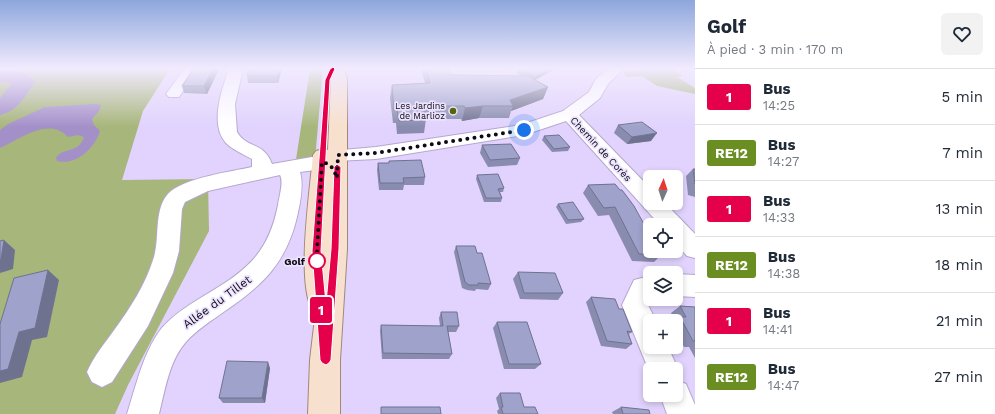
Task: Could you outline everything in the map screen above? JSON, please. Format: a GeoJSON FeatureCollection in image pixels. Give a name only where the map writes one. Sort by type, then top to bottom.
{"type":"FeatureCollection","features":[{"type":"Feature","properties":{"kind":"main road"},"geometry":{"type":"LineString","coordinates":[[324,414],[326,360],[335,249],[328,88]]}},
{"type":"Feature","properties":{"kind":"main road"},"geometry":{"type":"LineString","coordinates":[[326,360],[317,251],[332,165],[338,88]]}},
{"type":"Feature","properties":{"kind":"street"},"geometry":{"type":"LineString","coordinates":[[174,94],[178,88]]}},
{"type":"Feature","properties":{"kind":"street"},"geometry":{"type":"LineString","coordinates":[[231,88],[229,95],[228,134],[232,140],[260,156],[263,164],[260,174]]}},
{"type":"Feature","properties":{"kind":"street"},"geometry":{"type":"LineString","coordinates":[[102,372],[148,301],[163,268],[169,245],[170,212],[174,201],[184,193],[206,185],[260,174],[332,165],[376,153],[524,130],[568,114],[595,95],[597,88]]}},
{"type":"Feature","properties":{"kind":"street","name":"Chemin de Corès"},"geometry":{"type":"LineString","coordinates":[[568,114],[643,194]]}},
{"type":"Feature","properties":{"kind":"street","name":"Allée du Tillet"},"geometry":{"type":"LineString","coordinates":[[143,414],[163,353],[169,341],[188,322],[249,281],[270,259],[276,250],[287,211],[291,186],[291,173],[285,170]]}},
{"type":"Feature","properties":{"kind":"street","name":"Chemin de Corès"},"geometry":{"type":"LineString","coordinates":[[659,210],[666,218]]}},
{"type":"Feature","properties":{"kind":"street"},"geometry":{"type":"LineString","coordinates":[[683,236],[695,249]]}},
{"type":"Feature","properties":{"kind":"street"},"geometry":{"type":"LineString","coordinates":[[683,285],[695,286]]}},
{"type":"Feature","properties":{"kind":"street"},"geometry":{"type":"LineString","coordinates":[[643,288],[635,305],[643,323]]}},
{"type":"Feature","properties":{"kind":"street"},"geometry":{"type":"LineString","coordinates":[[678,402],[683,414]]}},
{"type":"Feature","properties":{"kind":"green space"},"geometry":{"type":"Polygon","coordinates":[[[0,88],[158,88],[143,111],[122,180],[208,179],[209,231],[128,385],[115,414],[0,414],[0,88]]]}},
{"type":"Feature","properties":{"kind":"green space"},"geometry":{"type":"Polygon","coordinates":[[[307,88],[321,88],[315,159],[295,166],[307,88]]]}},
{"type":"Feature","properties":{"kind":"green space"},"geometry":{"type":"Polygon","coordinates":[[[668,88],[695,88],[695,94],[668,88]]]}},
{"type":"Feature","properties":{"kind":"shaded area"},"geometry":{"type":"Polygon","coordinates":[[[95,104],[101,105],[99,111],[92,119],[94,125],[100,131],[94,144],[78,158],[64,162],[57,161],[56,158],[62,152],[78,146],[84,137],[78,135],[68,137],[60,131],[52,129],[34,131],[0,148],[0,130],[10,123],[45,107],[95,104]]]}},
{"type":"Feature","properties":{"kind":"building"},"geometry":{"type":"Polygon","coordinates":[[[392,88],[544,88],[510,100],[513,106],[483,106],[465,108],[464,106],[423,106],[426,120],[399,121],[397,110],[394,110],[392,88]]]}},
{"type":"Feature","properties":{"kind":"building"},"geometry":{"type":"Polygon","coordinates":[[[642,122],[657,133],[632,137],[618,125],[642,122]]]}},
{"type":"Feature","properties":{"kind":"building"},"geometry":{"type":"Polygon","coordinates":[[[559,135],[570,147],[554,149],[544,136],[559,135]]]}},
{"type":"Feature","properties":{"kind":"building"},"geometry":{"type":"Polygon","coordinates":[[[511,144],[520,158],[490,160],[482,145],[511,144]]]}},
{"type":"Feature","properties":{"kind":"building"},"geometry":{"type":"Polygon","coordinates":[[[421,160],[425,177],[403,178],[404,183],[380,183],[378,163],[389,163],[389,161],[421,160]]]}},
{"type":"Feature","properties":{"kind":"building"},"geometry":{"type":"Polygon","coordinates":[[[693,169],[695,169],[695,184],[693,169]]]}},
{"type":"Feature","properties":{"kind":"building"},"geometry":{"type":"Polygon","coordinates":[[[498,174],[504,188],[498,189],[502,198],[486,198],[477,175],[498,174]]]}},
{"type":"Feature","properties":{"kind":"building"},"geometry":{"type":"Polygon","coordinates":[[[615,184],[620,190],[622,190],[634,206],[643,222],[643,254],[639,254],[615,207],[604,208],[588,185],[615,184]]]}},
{"type":"Feature","properties":{"kind":"building"},"geometry":{"type":"Polygon","coordinates":[[[573,202],[584,219],[568,220],[558,204],[573,202]]]}},
{"type":"Feature","properties":{"kind":"building"},"geometry":{"type":"Polygon","coordinates":[[[4,240],[1,259],[0,260],[0,241],[4,240]]]}},
{"type":"Feature","properties":{"kind":"building"},"geometry":{"type":"Polygon","coordinates":[[[456,246],[475,246],[477,253],[482,253],[491,284],[478,283],[478,285],[469,285],[465,282],[456,246]]]}},
{"type":"Feature","properties":{"kind":"building"},"geometry":{"type":"Polygon","coordinates":[[[48,270],[35,328],[19,332],[8,369],[0,371],[0,324],[14,278],[48,270]]]}},
{"type":"Feature","properties":{"kind":"building"},"geometry":{"type":"Polygon","coordinates":[[[518,272],[555,273],[563,293],[524,293],[518,272]]]}},
{"type":"Feature","properties":{"kind":"building"},"geometry":{"type":"Polygon","coordinates":[[[591,297],[615,299],[619,309],[623,309],[632,332],[627,331],[632,344],[607,341],[591,297]]]}},
{"type":"Feature","properties":{"kind":"building"},"geometry":{"type":"Polygon","coordinates":[[[680,306],[695,307],[695,341],[693,341],[683,323],[683,317],[686,317],[680,306]]]}},
{"type":"Feature","properties":{"kind":"building"},"geometry":{"type":"Polygon","coordinates":[[[441,312],[457,312],[459,326],[447,326],[452,354],[383,353],[381,325],[443,326],[441,312]]]}},
{"type":"Feature","properties":{"kind":"building"},"geometry":{"type":"Polygon","coordinates":[[[497,322],[527,322],[541,364],[509,364],[497,322]]]}},
{"type":"Feature","properties":{"kind":"building"},"geometry":{"type":"Polygon","coordinates":[[[227,361],[268,362],[262,398],[219,398],[227,361]]]}},
{"type":"Feature","properties":{"kind":"building"},"geometry":{"type":"Polygon","coordinates":[[[500,393],[520,393],[524,407],[535,407],[538,414],[503,414],[500,393]]]}},
{"type":"Feature","properties":{"kind":"building"},"geometry":{"type":"Polygon","coordinates":[[[381,407],[440,407],[441,414],[381,414],[381,407]]]}},
{"type":"Feature","properties":{"kind":"building"},"geometry":{"type":"Polygon","coordinates":[[[621,407],[649,410],[650,414],[623,414],[621,407]]]}},
{"type":"Feature","properties":{"kind":"waterway"},"geometry":{"type":"LineString","coordinates":[[0,108],[9,102],[19,88]]}},
{"type":"Feature","properties":{"kind":"bus line","name":"1"},"geometry":{"type":"LineString","coordinates":[[328,88],[317,251],[326,360],[335,249],[337,167]]}},
{"type":"Feature","properties":{"kind":"place","name":"Les Jardins de Marlioz"},"geometry":{"type":"Point","coordinates":[453,111]}},
{"type":"Feature","properties":{"kind":"place","name":"Golf"},"geometry":{"type":"Point","coordinates":[317,261]}},
{"type":"Feature","properties":{"kind":"route"},"geometry":{"type":"LineString","coordinates":[[317,261],[318,267],[317,251],[323,169],[322,162],[328,163],[334,169],[337,178],[338,155],[376,153],[524,130]]}}]}
